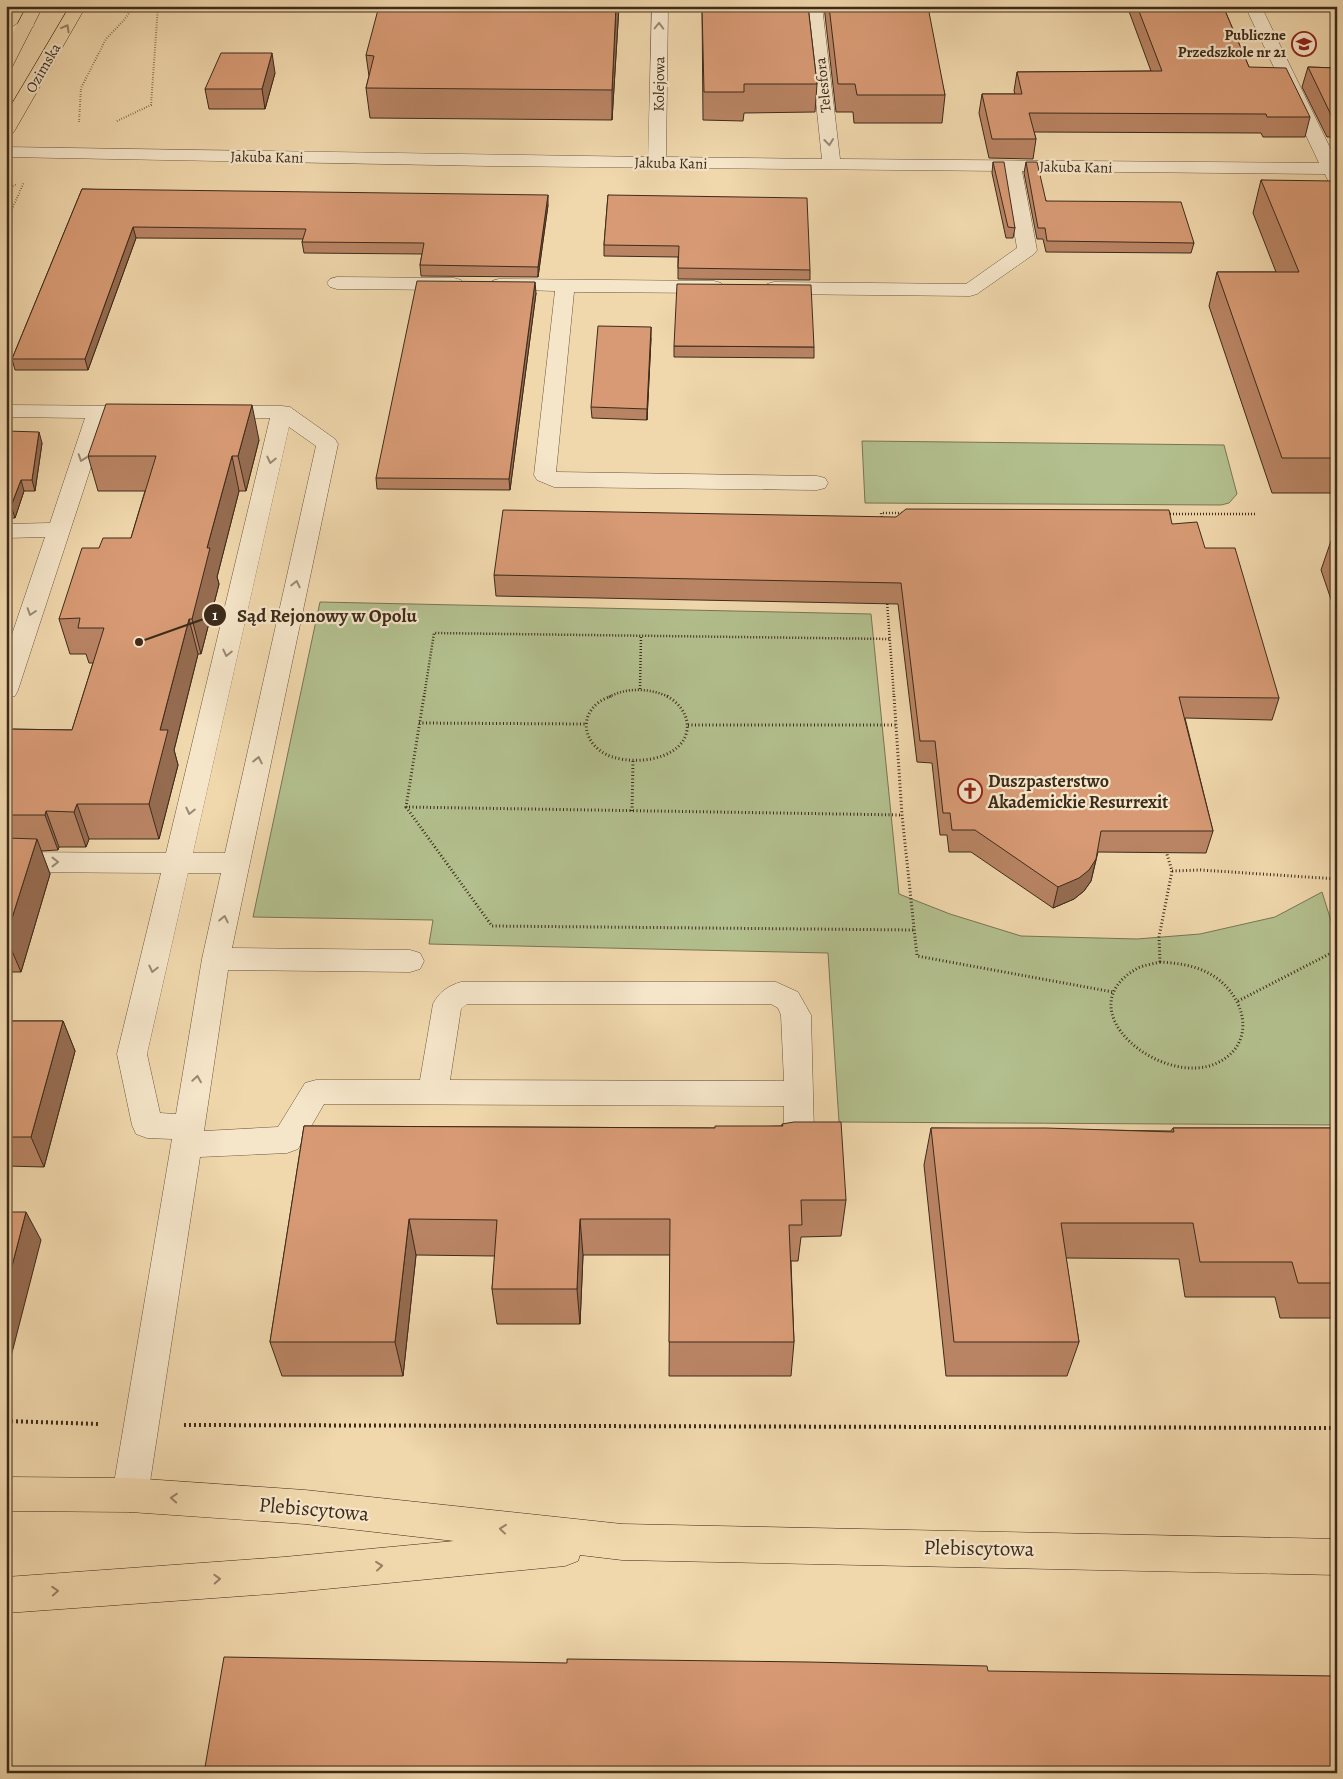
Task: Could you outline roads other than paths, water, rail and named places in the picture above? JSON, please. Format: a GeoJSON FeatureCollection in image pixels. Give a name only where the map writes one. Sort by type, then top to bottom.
{"type":"FeatureCollection","features":[{"type":"Feature","properties":{"kind":"main road","name":"Ozimska"},"geometry":{"type":"LineString","coordinates":[[6,63],[35,6]]}},
{"type":"Feature","properties":{"kind":"main road","name":"Ozimska"},"geometry":{"type":"LineString","coordinates":[[6,130],[78,6]]}},
{"type":"Feature","properties":{"kind":"main road","name":"Plebiscytowa"},"geometry":{"type":"LineString","coordinates":[[6,1494],[130,1495],[305,1507],[622,1542],[1337,1557]]}},
{"type":"Feature","properties":{"kind":"main road","name":"Plebiscytowa"},"geometry":{"type":"LineString","coordinates":[[6,1595],[284,1575],[622,1542]]}},
{"type":"Feature","properties":{"kind":"street","name":"Kolejowa"},"geometry":{"type":"LineString","coordinates":[[657,162],[660,6]]}},
{"type":"Feature","properties":{"kind":"street","name":"Telesfora"},"geometry":{"type":"LineString","coordinates":[[814,6],[832,164]]}},
{"type":"Feature","properties":{"kind":"street"},"geometry":{"type":"LineString","coordinates":[[1253,6],[1335,173]]}},
{"type":"Feature","properties":{"kind":"street"},"geometry":{"type":"LineString","coordinates":[[6,39],[26,25]]}},
{"type":"Feature","properties":{"kind":"street","name":"Jakuba Kani"},"geometry":{"type":"LineString","coordinates":[[6,152],[489,161],[1012,166],[1335,173]]}},
{"type":"Feature","properties":{"kind":"street"},"geometry":{"type":"LineString","coordinates":[[752,288],[970,290],[1027,250],[1012,166]]}},
{"type":"Feature","properties":{"kind":"street"},"geometry":{"type":"LineString","coordinates":[[337,283],[733,288]]}},
{"type":"Feature","properties":{"kind":"street"},"geometry":{"type":"LineString","coordinates":[[565,286],[544,475],[554,480],[817,483]]}},
{"type":"Feature","properties":{"kind":"street"},"geometry":{"type":"LineString","coordinates":[[6,412],[164,412]]}},
{"type":"Feature","properties":{"kind":"street"},"geometry":{"type":"LineString","coordinates":[[6,690],[98,412]]}},
{"type":"Feature","properties":{"kind":"street"},"geometry":{"type":"LineString","coordinates":[[130,1495],[216,959],[327,444],[282,412],[192,412]]}},
{"type":"Feature","properties":{"kind":"street"},"geometry":{"type":"LineString","coordinates":[[282,412],[132,1054],[147,1125],[188,1136],[317,1141]]}},
{"type":"Feature","properties":{"kind":"street"},"geometry":{"type":"LineString","coordinates":[[6,531],[58,530]]}},
{"type":"Feature","properties":{"kind":"street"},"geometry":{"type":"LineString","coordinates":[[6,862],[236,863]]}},
{"type":"Feature","properties":{"kind":"street"},"geometry":{"type":"LineString","coordinates":[[216,959],[410,961]]}},
{"type":"Feature","properties":{"kind":"street"},"geometry":{"type":"LineString","coordinates":[[433,1092],[447,1004],[461,993],[776,993],[788,1000],[796,1015],[799,1133],[787,1146],[747,1146]]}},
{"type":"Feature","properties":{"kind":"street"},"geometry":{"type":"LineString","coordinates":[[287,1140],[316,1092],[798,1094]]}},
{"type":"Feature","properties":{"kind":"place","name":"Publiczne Przedszkole nr 21"},"geometry":{"type":"Point","coordinates":[1304,44]}},
{"type":"Feature","properties":{"kind":"place","name":"Sąd Rejonowy w Opolu"},"geometry":{"type":"Point","coordinates":[139,642]}},
{"type":"Feature","properties":{"kind":"place","name":"Duszpasterstwo Akademickie Resurrexit"},"geometry":{"type":"Point","coordinates":[970,791]}}]}
